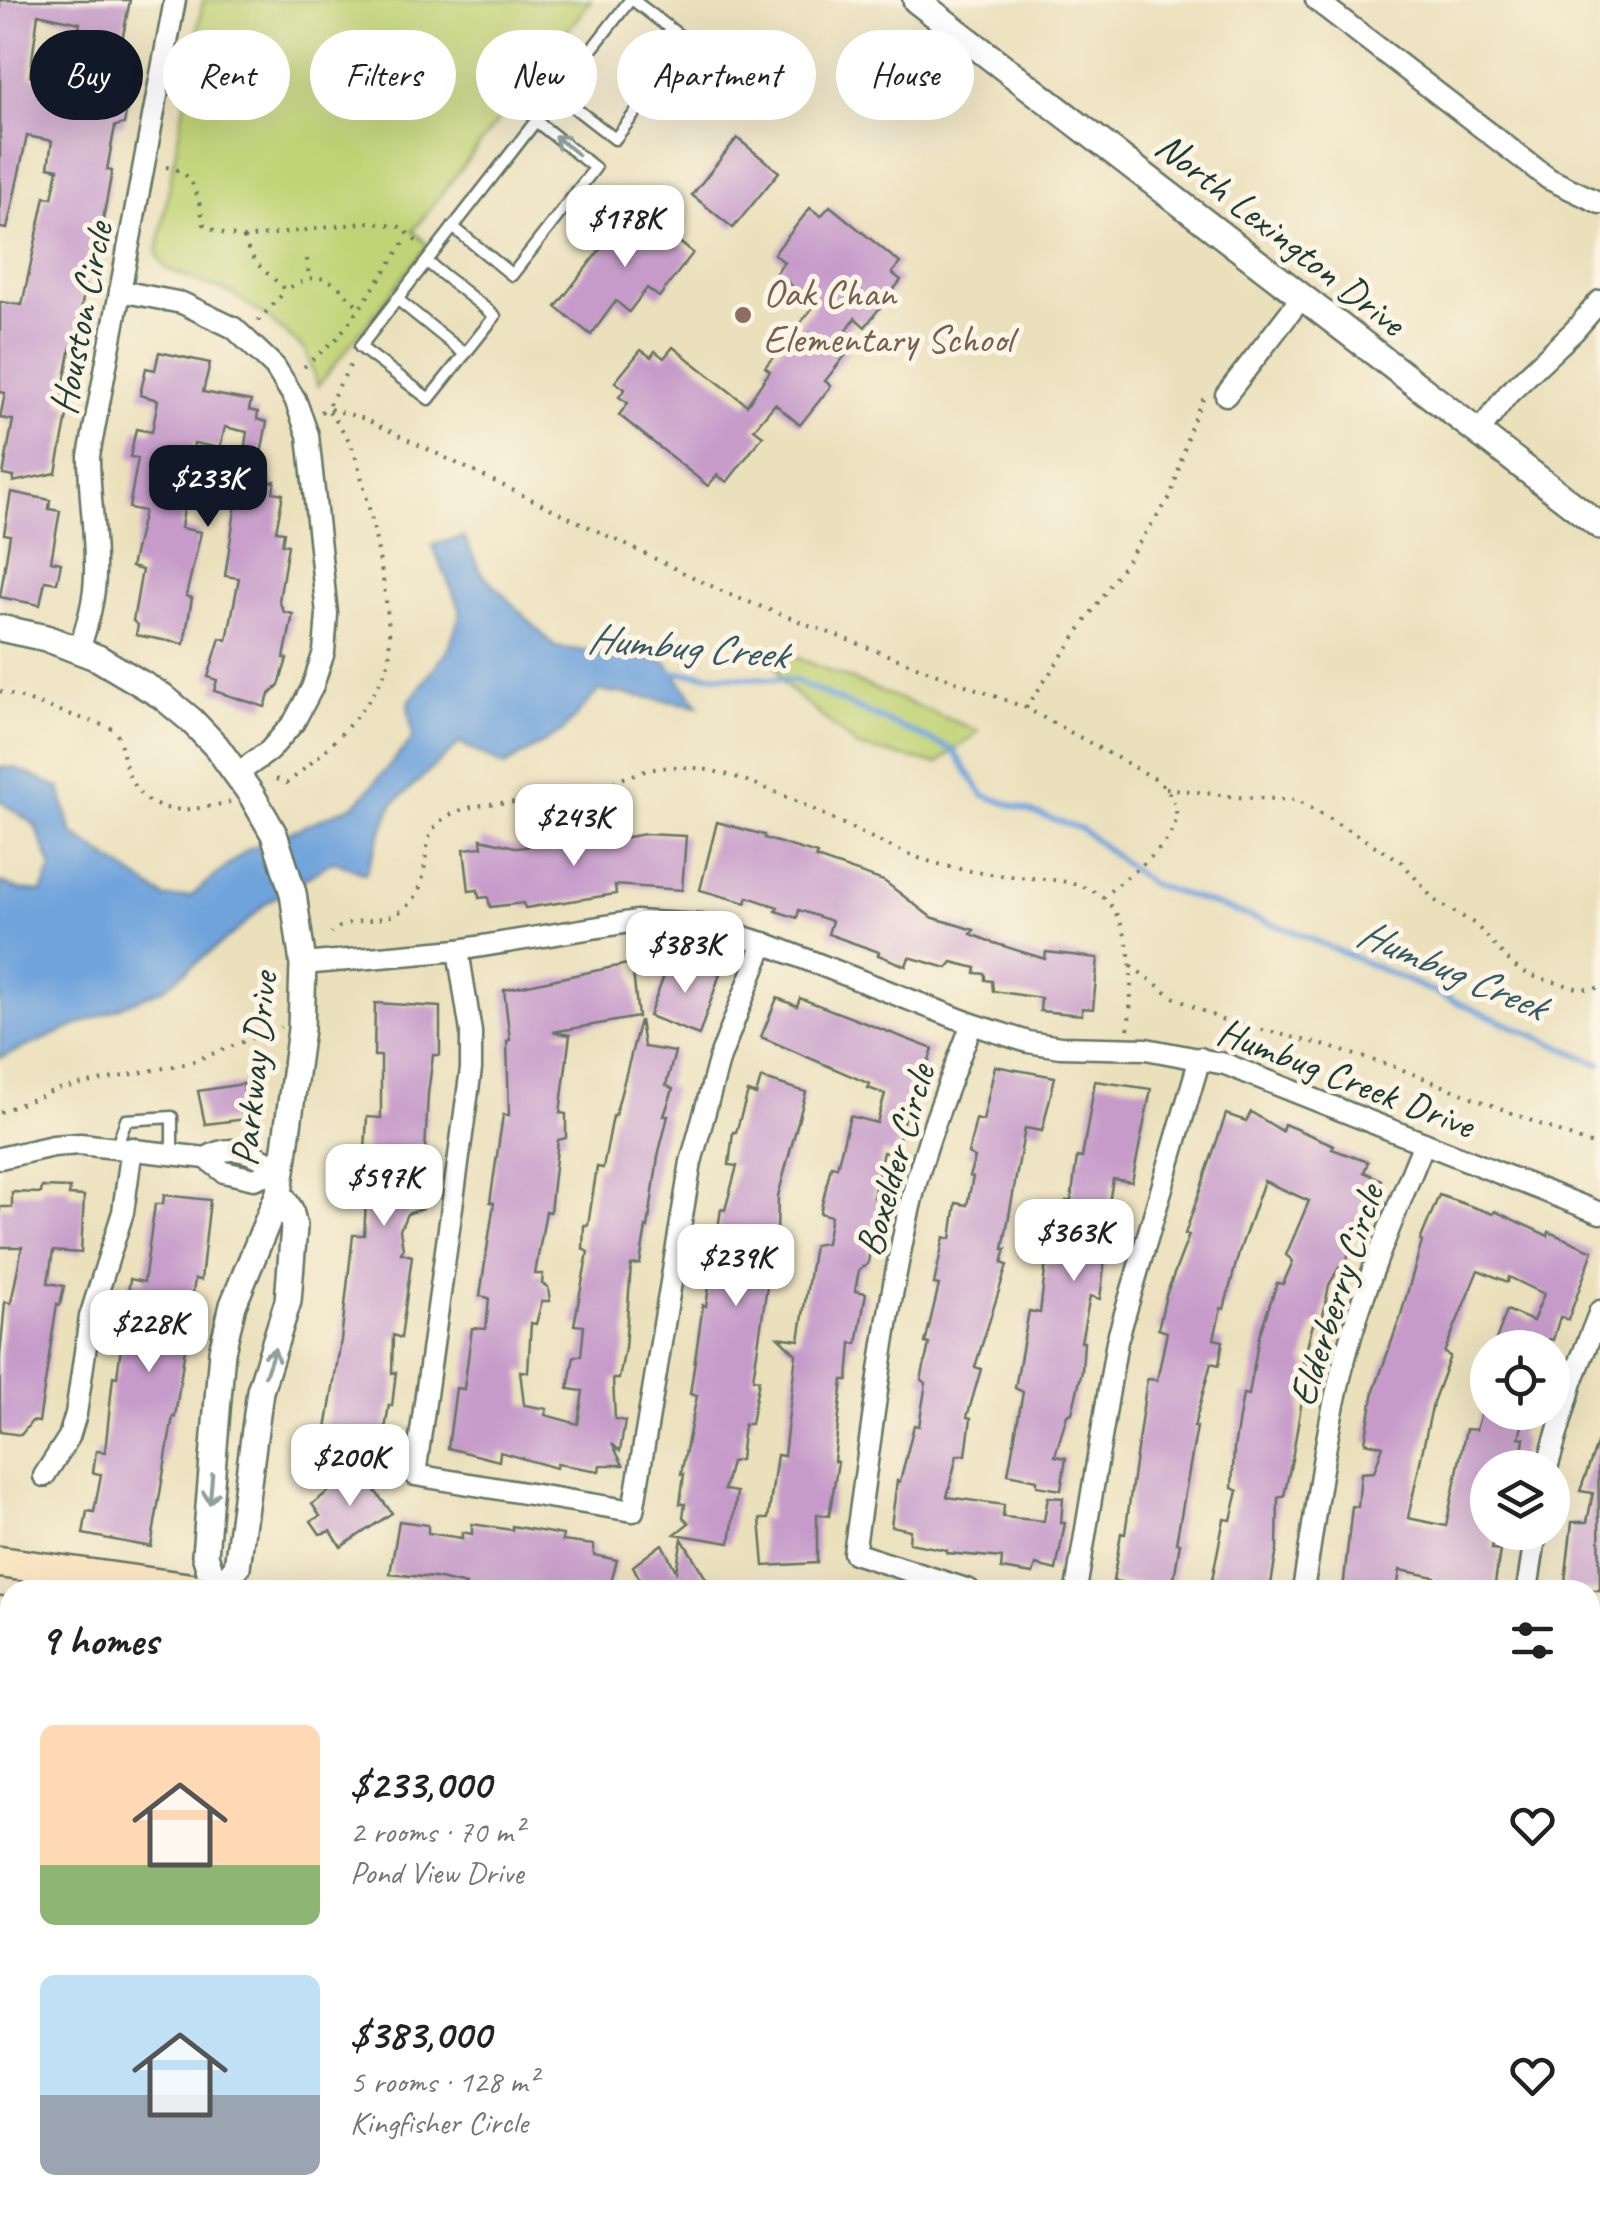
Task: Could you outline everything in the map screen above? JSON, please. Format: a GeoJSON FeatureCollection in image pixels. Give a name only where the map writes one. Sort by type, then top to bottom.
{"type":"FeatureCollection","features":[{"type":"Feature","properties":{"kind":"main road"},"geometry":{"type":"LineString","coordinates":[[0,1562],[128,1580]]}},
{"type":"Feature","properties":{"kind":"street","name":"Houston Circle"},"geometry":{"type":"LineString","coordinates":[[79,650],[96,577],[88,498],[89,456],[175,0]]}},
{"type":"Feature","properties":{"kind":"street"},"geometry":{"type":"LineString","coordinates":[[1316,0],[1548,179],[1600,203]]}},
{"type":"Feature","properties":{"kind":"street","name":"North Lexington Drive"},"geometry":{"type":"LineString","coordinates":[[932,5],[1600,526]]}},
{"type":"Feature","properties":{"kind":"street"},"geometry":{"type":"LineString","coordinates":[[120,291],[182,303],[234,328],[275,367],[295,399],[312,454],[325,596],[324,652],[312,688],[294,722],[268,750],[238,773]]}},
{"type":"Feature","properties":{"kind":"street"},"geometry":{"type":"LineString","coordinates":[[1226,395],[1302,296]]}},
{"type":"Feature","properties":{"kind":"street"},"geometry":{"type":"LineString","coordinates":[[1478,432],[1508,394],[1600,300]]}},
{"type":"Feature","properties":{"kind":"street","name":"Parkway Drive"},"geometry":{"type":"LineString","coordinates":[[0,628],[79,650],[131,675],[191,720],[238,773],[274,834],[293,893],[303,964],[301,1029],[280,1181],[232,1305],[222,1352],[205,1555],[214,1580]]}},
{"type":"Feature","properties":{"kind":"street","name":"Humbug Creek Drive"},"geometry":{"type":"LineString","coordinates":[[303,964],[458,950],[636,921],[701,925],[764,943],[1028,1042],[1200,1058],[1600,1214]]}},
{"type":"Feature","properties":{"kind":"street"},"geometry":{"type":"LineString","coordinates":[[458,950],[471,1032],[470,1068],[415,1475],[633,1512],[691,1162],[720,1056],[764,943]]}},
{"type":"Feature","properties":{"kind":"street","name":"Boxelder Circle"},"geometry":{"type":"LineString","coordinates":[[938,1580],[854,1553],[899,1258],[913,1195],[936,1118],[972,1024]]}},
{"type":"Feature","properties":{"kind":"street"},"geometry":{"type":"LineString","coordinates":[[1078,1580],[1117,1341],[1200,1058]]}},
{"type":"Feature","properties":{"kind":"street","name":"Elderberry Circle"},"geometry":{"type":"LineString","coordinates":[[1305,1580],[1332,1409],[1347,1349],[1424,1143]]}},
{"type":"Feature","properties":{"kind":"street"},"geometry":{"type":"LineString","coordinates":[[0,1158],[52,1146],[125,1147],[206,1158],[230,1149],[256,1154],[280,1181]]}},
{"type":"Feature","properties":{"kind":"street"},"geometry":{"type":"LineString","coordinates":[[44,1476],[69,1437],[76,1414],[90,1317],[122,1212],[125,1147]]}},
{"type":"Feature","properties":{"kind":"street","name":"Parkway Drive"},"geometry":{"type":"LineString","coordinates":[[226,1580],[238,1567],[257,1411],[288,1301],[294,1226],[280,1181]]}},
{"type":"Feature","properties":{"kind":"street"},"geometry":{"type":"LineString","coordinates":[[1552,1450],[1572,1382],[1600,1312]]}},
{"type":"Feature","properties":{"kind":"street"},"geometry":{"type":"LineString","coordinates":[[1529,1580],[1533,1550]]}},
{"type":"Feature","properties":{"kind":"lane"},"geometry":{"type":"LineString","coordinates":[[591,120],[615,139],[689,42],[631,0],[597,44]]}},
{"type":"Feature","properties":{"kind":"lane"},"geometry":{"type":"LineString","coordinates":[[427,262],[495,316],[429,399],[360,347],[397,298],[427,262],[453,227],[536,122],[595,168],[512,275],[453,227]]}},
{"type":"Feature","properties":{"kind":"lane"},"geometry":{"type":"LineString","coordinates":[[397,298],[465,354]]}},
{"type":"Feature","properties":{"kind":"lane"},"geometry":{"type":"LineString","coordinates":[[125,1147],[126,1120],[172,1117],[172,1153]]}},
{"type":"Feature","properties":{"kind":"path"},"geometry":{"type":"LineString","coordinates":[[166,167],[185,173],[194,184],[204,224],[217,232],[244,238],[370,222],[401,227],[418,243]]}},
{"type":"Feature","properties":{"kind":"path"},"geometry":{"type":"LineString","coordinates":[[304,366],[337,338],[410,235]]}},
{"type":"Feature","properties":{"kind":"path"},"geometry":{"type":"LineString","coordinates":[[244,238],[257,267],[286,290]]}},
{"type":"Feature","properties":{"kind":"path"},"geometry":{"type":"LineString","coordinates":[[307,259],[308,277]]}},
{"type":"Feature","properties":{"kind":"path"},"geometry":{"type":"LineString","coordinates":[[258,322],[286,290],[308,277],[334,282],[360,308]]}},
{"type":"Feature","properties":{"kind":"path"},"geometry":{"type":"LineString","coordinates":[[304,422],[326,408],[360,347]]}},
{"type":"Feature","properties":{"kind":"path"},"geometry":{"type":"LineString","coordinates":[[1026,708],[1168,499],[1204,398],[1226,395]]}},
{"type":"Feature","properties":{"kind":"path"},"geometry":{"type":"LineString","coordinates":[[326,408],[365,419],[728,594],[1026,708],[1116,756],[1166,788],[1176,804],[1177,822],[1155,854],[1103,897]]}},
{"type":"Feature","properties":{"kind":"path"},"geometry":{"type":"LineString","coordinates":[[276,779],[287,783],[312,764],[352,719],[388,664],[374,526],[351,444],[326,408]]}},
{"type":"Feature","properties":{"kind":"path"},"geometry":{"type":"LineString","coordinates":[[0,691],[114,728],[138,794],[157,806],[182,811],[240,800]]}},
{"type":"Feature","properties":{"kind":"path"},"geometry":{"type":"LineString","coordinates":[[330,933],[342,924],[400,912],[412,900],[422,886],[427,841],[433,827],[446,816],[483,807],[561,799],[628,775],[672,767],[694,768],[768,791],[918,858],[950,868],[1072,880],[1103,897],[1120,924],[1131,966],[1132,990],[1124,1048]]}},
{"type":"Feature","properties":{"kind":"path"},"geometry":{"type":"LineString","coordinates":[[1166,788],[1297,800],[1401,861],[1434,900],[1476,924],[1514,966],[1529,975],[1580,989],[1600,988]]}},
{"type":"Feature","properties":{"kind":"path"},"geometry":{"type":"LineString","coordinates":[[1131,966],[1175,998],[1222,1020],[1398,1068],[1600,1148]]}},
{"type":"Feature","properties":{"kind":"path"},"geometry":{"type":"LineString","coordinates":[[0,1112],[58,1089],[188,1063],[278,1027],[286,1028]]}},
{"type":"Feature","properties":{"kind":"green space"},"geometry":{"type":"Polygon","coordinates":[[[203,0],[591,0],[568,30],[476,30],[476,120],[499,120],[413,231],[428,245],[318,386],[305,350],[269,319],[231,293],[166,269],[157,254],[181,120],[290,120],[290,30],[198,30],[203,0]]]}},
{"type":"Feature","properties":{"kind":"green space"},"geometry":{"type":"Polygon","coordinates":[[[768,646],[979,731],[937,764],[858,747],[783,684],[768,646]]]}},
{"type":"Feature","properties":{"kind":"water"},"geometry":{"type":"Polygon","coordinates":[[[464,537],[480,571],[555,647],[665,661],[699,706],[599,690],[563,731],[504,766],[460,743],[392,805],[365,874],[333,861],[265,904],[163,989],[0,1058],[0,882],[20,890],[42,892],[52,868],[35,825],[0,801],[0,767],[15,768],[60,788],[72,833],[166,898],[191,896],[247,850],[356,804],[413,738],[408,703],[449,648],[461,611],[432,545],[464,537]]]}},
{"type":"Feature","properties":{"kind":"building"},"geometry":{"type":"Polygon","coordinates":[[[0,0],[130,0],[124,30],[79,30],[80,23],[38,14],[36,30],[30,30],[30,120],[125,120],[115,126],[107,170],[112,171],[98,247],[91,245],[80,319],[86,320],[81,349],[71,347],[60,404],[69,406],[56,473],[13,482],[14,477],[3,475],[13,420],[0,418],[5,393],[0,392],[0,302],[22,305],[45,197],[52,198],[58,169],[48,167],[52,141],[27,136],[7,229],[0,228],[0,0]]]}},
{"type":"Feature","properties":{"kind":"building"},"geometry":{"type":"Polygon","coordinates":[[[737,138],[779,172],[733,228],[692,195],[737,138]]]}},
{"type":"Feature","properties":{"kind":"building"},"geometry":{"type":"Polygon","coordinates":[[[634,205],[693,253],[659,297],[647,288],[629,312],[616,301],[591,335],[556,307],[634,205]]]}},
{"type":"Feature","properties":{"kind":"building"},"geometry":{"type":"Polygon","coordinates":[[[830,206],[900,263],[892,273],[901,280],[865,327],[855,318],[838,344],[848,352],[825,381],[831,386],[800,425],[775,404],[754,429],[763,436],[727,482],[717,475],[708,486],[619,415],[628,403],[619,397],[625,389],[615,382],[641,350],[651,357],[655,351],[664,358],[673,347],[747,405],[770,371],[765,367],[815,305],[776,273],[784,262],[774,254],[810,208],[821,216],[830,206]]]}},
{"type":"Feature","properties":{"kind":"building"},"geometry":{"type":"Polygon","coordinates":[[[159,352],[210,363],[203,392],[251,401],[249,410],[258,412],[257,419],[267,422],[258,470],[269,473],[270,482],[275,481],[273,492],[283,494],[276,531],[284,532],[282,544],[288,545],[279,601],[284,612],[293,614],[284,658],[287,659],[279,685],[269,695],[265,707],[214,691],[217,680],[208,677],[220,638],[227,640],[239,578],[225,576],[247,432],[225,427],[220,448],[194,443],[181,528],[201,532],[186,596],[192,598],[184,644],[136,635],[138,625],[133,621],[142,570],[131,567],[144,511],[129,508],[138,458],[130,457],[136,429],[152,432],[158,400],[140,395],[146,368],[155,370],[159,352]]]}},
{"type":"Feature","properties":{"kind":"building"},"geometry":{"type":"Polygon","coordinates":[[[11,492],[50,500],[49,509],[60,511],[51,561],[61,563],[57,583],[45,581],[40,605],[0,597],[10,535],[4,534],[11,492]]]}},
{"type":"Feature","properties":{"kind":"building"},"geometry":{"type":"Polygon","coordinates":[[[717,822],[764,835],[884,881],[931,917],[974,930],[971,934],[994,943],[1045,959],[1046,952],[1098,958],[1093,1009],[1082,1008],[1082,1015],[1040,1011],[1041,998],[993,991],[992,981],[985,980],[985,974],[975,973],[976,968],[952,962],[947,968],[909,957],[906,966],[828,934],[832,921],[799,910],[797,918],[748,897],[746,903],[700,890],[717,822]]]}},
{"type":"Feature","properties":{"kind":"building"},"geometry":{"type":"Polygon","coordinates":[[[645,834],[686,836],[682,890],[615,885],[616,894],[525,908],[523,903],[490,907],[488,897],[479,898],[478,890],[469,891],[464,849],[482,847],[481,839],[519,848],[570,839],[571,847],[645,834]]]}},
{"type":"Feature","properties":{"kind":"building"},"geometry":{"type":"Polygon","coordinates":[[[671,957],[720,974],[699,1035],[649,1016],[671,957]]]}},
{"type":"Feature","properties":{"kind":"building"},"geometry":{"type":"Polygon","coordinates":[[[632,963],[638,1017],[553,1032],[570,1035],[560,1113],[566,1114],[566,1138],[558,1140],[550,1212],[546,1211],[535,1274],[543,1274],[542,1284],[548,1287],[550,1301],[542,1301],[536,1324],[531,1323],[528,1372],[520,1371],[524,1405],[547,1409],[545,1415],[578,1424],[583,1391],[568,1389],[574,1356],[581,1356],[584,1326],[574,1325],[588,1252],[583,1249],[584,1225],[588,1225],[597,1167],[603,1168],[640,1020],[644,1047],[675,1052],[666,1085],[673,1089],[664,1116],[668,1116],[648,1228],[640,1264],[631,1265],[625,1348],[619,1379],[613,1379],[615,1419],[625,1421],[620,1451],[612,1444],[623,1465],[600,1465],[599,1471],[557,1464],[556,1468],[500,1452],[499,1461],[448,1448],[456,1388],[464,1389],[472,1328],[486,1329],[489,1298],[480,1296],[494,1203],[490,1202],[503,1115],[509,1115],[510,1040],[504,990],[632,963]]]}},
{"type":"Feature","properties":{"kind":"building"},"geometry":{"type":"Polygon","coordinates":[[[777,998],[797,1006],[800,998],[933,1049],[913,1105],[908,1103],[895,1155],[883,1152],[873,1197],[884,1200],[877,1229],[873,1227],[868,1264],[859,1270],[855,1291],[866,1293],[857,1344],[851,1343],[848,1380],[843,1380],[834,1461],[838,1462],[829,1516],[817,1514],[817,1563],[764,1566],[760,1519],[768,1519],[777,1455],[784,1456],[796,1354],[778,1337],[799,1340],[814,1245],[826,1243],[831,1216],[820,1213],[831,1166],[837,1167],[850,1116],[877,1123],[885,1094],[761,1037],[777,998]]]}},
{"type":"Feature","properties":{"kind":"building"},"geometry":{"type":"Polygon","coordinates":[[[375,1003],[440,1007],[440,1055],[433,1055],[428,1094],[422,1209],[407,1214],[400,1230],[401,1253],[412,1256],[401,1338],[393,1335],[392,1373],[396,1372],[392,1406],[389,1405],[383,1442],[368,1444],[367,1452],[344,1450],[351,1460],[322,1453],[353,1235],[364,1235],[367,1117],[381,1118],[381,1056],[374,1056],[375,1003]]]}},
{"type":"Feature","properties":{"kind":"building"},"geometry":{"type":"Polygon","coordinates":[[[995,1066],[1055,1077],[1042,1131],[1025,1128],[1003,1249],[1002,1263],[1007,1265],[975,1367],[981,1369],[967,1417],[971,1418],[966,1455],[957,1455],[947,1497],[1004,1505],[1003,1517],[1044,1521],[1048,1497],[1063,1498],[1061,1523],[1065,1523],[1056,1570],[1036,1565],[1033,1574],[1001,1569],[1002,1558],[947,1553],[909,1543],[910,1530],[891,1526],[897,1481],[900,1482],[914,1425],[919,1426],[926,1383],[921,1380],[929,1344],[925,1343],[939,1285],[934,1284],[944,1237],[951,1239],[956,1203],[967,1205],[975,1158],[968,1154],[976,1119],[983,1121],[995,1066]]]}},
{"type":"Feature","properties":{"kind":"building"},"geometry":{"type":"Polygon","coordinates":[[[761,1078],[806,1092],[778,1196],[777,1236],[764,1235],[763,1264],[770,1266],[753,1379],[759,1380],[751,1424],[744,1424],[740,1460],[731,1462],[724,1490],[737,1492],[730,1543],[675,1534],[689,1523],[683,1517],[685,1504],[680,1504],[681,1474],[697,1396],[690,1394],[721,1209],[725,1210],[737,1166],[729,1165],[733,1132],[748,1092],[756,1095],[761,1078]]]}},
{"type":"Feature","properties":{"kind":"building"},"geometry":{"type":"Polygon","coordinates":[[[1095,1081],[1151,1089],[1132,1182],[1113,1179],[1105,1226],[1114,1229],[1109,1260],[1105,1259],[1100,1299],[1090,1296],[1081,1342],[1082,1371],[1072,1413],[1067,1415],[1055,1456],[1066,1458],[1061,1490],[1037,1486],[1037,1480],[1008,1474],[1023,1392],[1015,1388],[1029,1311],[1040,1313],[1046,1262],[1057,1263],[1066,1201],[1071,1201],[1077,1157],[1082,1158],[1095,1081]]]}},
{"type":"Feature","properties":{"kind":"building"},"geometry":{"type":"Polygon","coordinates":[[[243,1084],[247,1119],[205,1124],[198,1091],[243,1084]]]}},
{"type":"Feature","properties":{"kind":"building"},"geometry":{"type":"Polygon","coordinates":[[[1251,1112],[1282,1131],[1284,1124],[1334,1145],[1332,1149],[1368,1162],[1364,1172],[1381,1180],[1357,1239],[1352,1237],[1346,1265],[1340,1266],[1329,1285],[1321,1326],[1313,1324],[1303,1363],[1308,1365],[1292,1459],[1284,1496],[1278,1498],[1272,1580],[1212,1580],[1224,1519],[1231,1520],[1238,1491],[1232,1488],[1234,1448],[1243,1394],[1249,1395],[1259,1336],[1277,1283],[1283,1284],[1293,1261],[1286,1255],[1309,1201],[1264,1181],[1224,1309],[1221,1308],[1214,1339],[1223,1341],[1219,1365],[1211,1363],[1194,1427],[1174,1580],[1113,1580],[1121,1533],[1125,1534],[1147,1379],[1157,1380],[1167,1332],[1158,1329],[1166,1295],[1226,1114],[1246,1121],[1251,1112]]]}},
{"type":"Feature","properties":{"kind":"building"},"geometry":{"type":"Polygon","coordinates":[[[42,1187],[70,1188],[69,1195],[84,1196],[81,1253],[53,1251],[48,1283],[64,1286],[60,1305],[57,1304],[39,1422],[32,1421],[21,1435],[0,1432],[5,1302],[11,1303],[22,1247],[0,1247],[0,1207],[12,1207],[12,1192],[41,1193],[42,1187]]]}},
{"type":"Feature","properties":{"kind":"building"},"geometry":{"type":"Polygon","coordinates":[[[164,1195],[210,1200],[201,1280],[195,1279],[151,1547],[83,1534],[87,1511],[94,1512],[101,1474],[93,1473],[96,1451],[105,1452],[130,1279],[144,1282],[155,1204],[163,1204],[164,1195]]]}},
{"type":"Feature","properties":{"kind":"building"},"geometry":{"type":"Polygon","coordinates":[[[1439,1195],[1493,1214],[1495,1211],[1548,1236],[1549,1232],[1593,1251],[1568,1320],[1560,1317],[1556,1330],[1500,1330],[1507,1310],[1533,1321],[1544,1294],[1509,1277],[1508,1282],[1478,1270],[1444,1353],[1450,1356],[1433,1402],[1408,1518],[1446,1526],[1466,1429],[1521,1430],[1522,1450],[1470,1450],[1470,1550],[1500,1550],[1496,1580],[1435,1580],[1435,1577],[1400,1570],[1398,1580],[1344,1580],[1352,1506],[1358,1507],[1361,1473],[1374,1472],[1383,1446],[1365,1442],[1374,1391],[1439,1195]]]}},
{"type":"Feature","properties":{"kind":"building"},"geometry":{"type":"Polygon","coordinates":[[[1598,1441],[1600,1580],[1565,1580],[1572,1522],[1587,1522],[1593,1493],[1580,1491],[1598,1441]]]}},
{"type":"Feature","properties":{"kind":"building"},"geometry":{"type":"Polygon","coordinates":[[[358,1469],[392,1513],[341,1547],[331,1531],[320,1534],[311,1521],[320,1516],[312,1504],[358,1469]]]}},
{"type":"Feature","properties":{"kind":"building"},"geometry":{"type":"Polygon","coordinates":[[[399,1521],[428,1525],[428,1533],[462,1538],[462,1532],[472,1534],[472,1524],[563,1535],[562,1541],[594,1545],[594,1555],[617,1560],[612,1580],[444,1580],[390,1574],[399,1521]]]}},
{"type":"Feature","properties":{"kind":"building"},"geometry":{"type":"Polygon","coordinates":[[[682,1539],[707,1580],[640,1580],[633,1566],[662,1544],[676,1571],[682,1539]]]}},
{"type":"Feature","properties":{"kind":"waterway","name":"Humbug Creek"},"geometry":{"type":"LineString","coordinates":[[667,672],[795,681],[953,750],[983,795],[1081,829],[1149,883],[1290,930],[1600,1064]]}},
{"type":"Feature","properties":{"kind":"place","name":"Oak Chan Elementary School"},"geometry":{"type":"Point","coordinates":[743,315]}}]}
